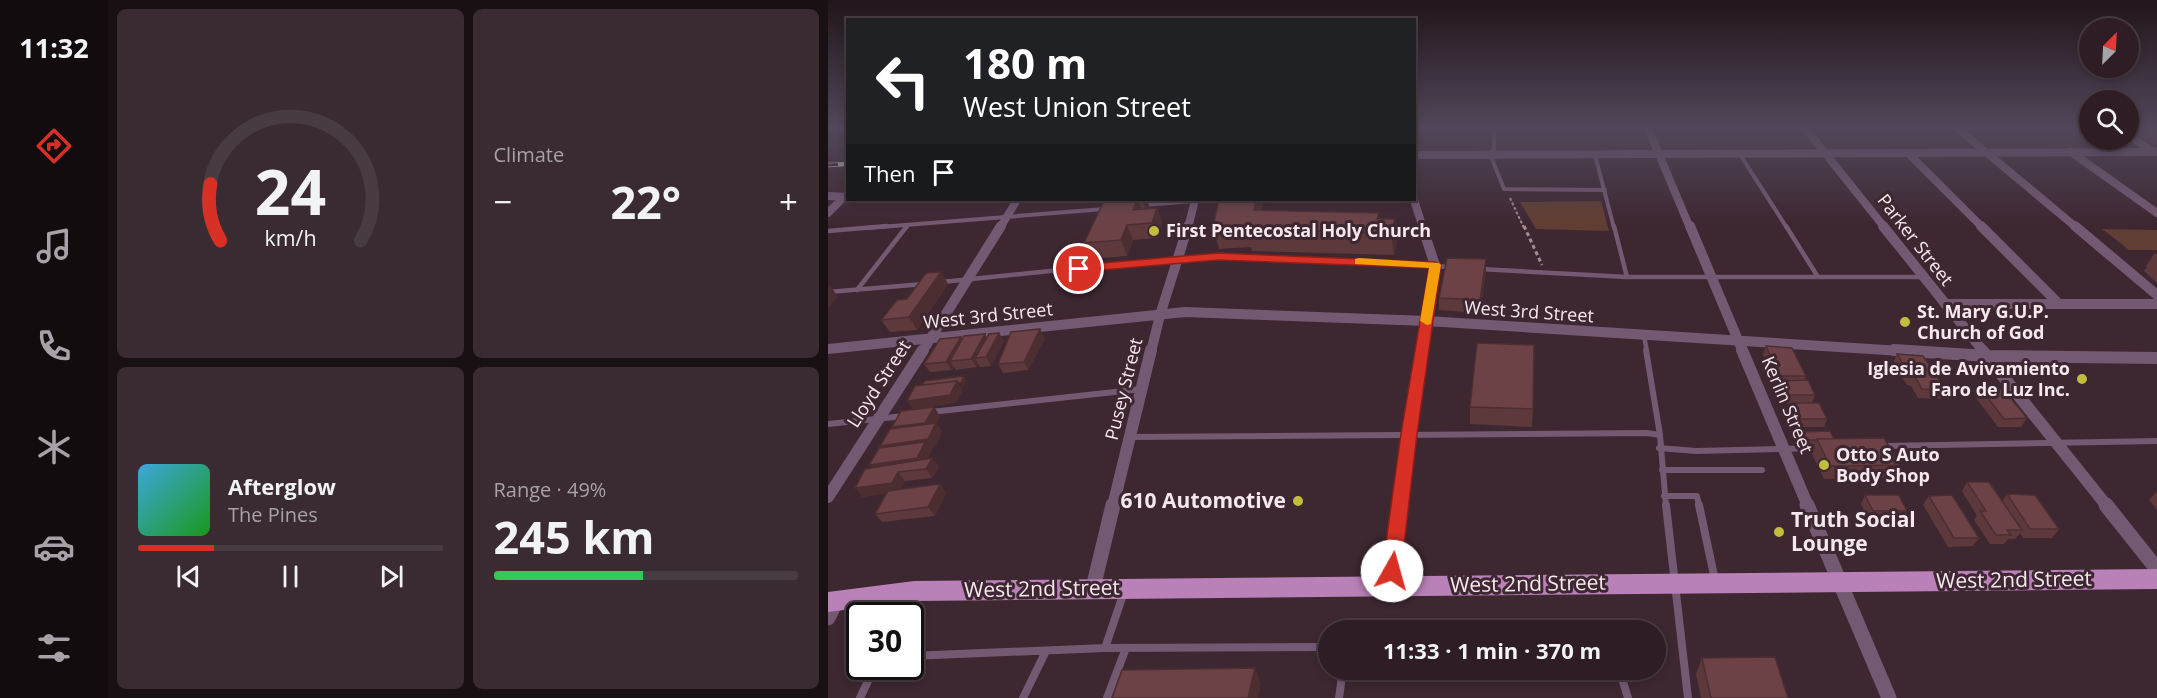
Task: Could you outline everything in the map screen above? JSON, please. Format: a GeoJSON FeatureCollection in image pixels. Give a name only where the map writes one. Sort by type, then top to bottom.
{"type":"FeatureCollection","features":[{"type":"Feature","properties":{"kind":"main road","name":"West 2nd Street"},"geometry":{"type":"LineString","coordinates":[[831,607],[914,591],[2157,579]]}},
{"type":"Feature","properties":{"kind":"street","name":"Kerlin Street"},"geometry":{"type":"LineString","coordinates":[[1662,161],[1786,449],[1839,583],[1889,698]]}},
{"type":"Feature","properties":{"kind":"street","name":"Parker Street"},"geometry":{"type":"LineString","coordinates":[[1832,161],[1922,277],[2157,569]]}},
{"type":"Feature","properties":{"kind":"street"},"geometry":{"type":"LineString","coordinates":[[1916,161],[2058,304]]}},
{"type":"Feature","properties":{"kind":"street"},"geometry":{"type":"LineString","coordinates":[[1997,161],[2157,295]]}},
{"type":"Feature","properties":{"kind":"street"},"geometry":{"type":"LineString","coordinates":[[2083,161],[2157,213]]}},
{"type":"Feature","properties":{"kind":"street"},"geometry":{"type":"LineString","coordinates":[[828,196],[846,197]]}},
{"type":"Feature","properties":{"kind":"street"},"geometry":{"type":"LineString","coordinates":[[828,213],[846,197]]}},
{"type":"Feature","properties":{"kind":"street","name":"Lloyd Street"},"geometry":{"type":"LineString","coordinates":[[828,497],[881,418],[1016,201]]}},
{"type":"Feature","properties":{"kind":"street","name":"Pusey Street"},"geometry":{"type":"LineString","coordinates":[[1093,588],[1160,315],[1180,258],[1195,201]]}},
{"type":"Feature","properties":{"kind":"street"},"geometry":{"type":"LineString","coordinates":[[1390,586],[1409,434],[1435,265],[1414,201]]}},
{"type":"Feature","properties":{"kind":"street"},"geometry":{"type":"LineString","coordinates":[[1945,304],[2157,304]]}},
{"type":"Feature","properties":{"kind":"street","name":"West 3rd Street"},"geometry":{"type":"LineString","coordinates":[[828,349],[1185,312],[1427,321],[1987,356],[2157,358]]}},
{"type":"Feature","properties":{"kind":"lane"},"geometry":{"type":"LineString","coordinates":[[1493,161],[1504,189],[1605,190]]}},
{"type":"Feature","properties":{"kind":"lane"},"geometry":{"type":"LineString","coordinates":[[1597,161],[1627,277]]}},
{"type":"Feature","properties":{"kind":"lane"},"geometry":{"type":"LineString","coordinates":[[1744,161],[1818,277]]}},
{"type":"Feature","properties":{"kind":"lane"},"geometry":{"type":"LineString","coordinates":[[1140,206],[1186,201]]}},
{"type":"Feature","properties":{"kind":"lane"},"geometry":{"type":"LineString","coordinates":[[828,231],[1107,208],[1102,219]]}},
{"type":"Feature","properties":{"kind":"lane"},"geometry":{"type":"LineString","coordinates":[[857,290],[908,225]]}},
{"type":"Feature","properties":{"kind":"lane"},"geometry":{"type":"LineString","coordinates":[[1079,269],[1093,238]]}},
{"type":"Feature","properties":{"kind":"lane"},"geometry":{"type":"LineString","coordinates":[[828,292],[1180,258],[1252,257],[1435,265],[1453,268]]}},
{"type":"Feature","properties":{"kind":"lane"},"geometry":{"type":"LineString","coordinates":[[1476,269],[1627,277],[1922,277]]}},
{"type":"Feature","properties":{"kind":"lane"},"geometry":{"type":"LineString","coordinates":[[1644,336],[1660,435],[1659,448],[1664,496],[1688,698]]}},
{"type":"Feature","properties":{"kind":"lane"},"geometry":{"type":"LineString","coordinates":[[928,413],[1142,389]]}},
{"type":"Feature","properties":{"kind":"lane"},"geometry":{"type":"LineString","coordinates":[[828,424],[916,414]]}},
{"type":"Feature","properties":{"kind":"lane"},"geometry":{"type":"LineString","coordinates":[[1131,437],[1647,433],[1660,435]]}},
{"type":"Feature","properties":{"kind":"lane"},"geometry":{"type":"LineString","coordinates":[[1879,446],[2157,441]]}},
{"type":"Feature","properties":{"kind":"lane"},"geometry":{"type":"LineString","coordinates":[[1659,448],[1696,451],[1833,448]]}},
{"type":"Feature","properties":{"kind":"lane"},"geometry":{"type":"LineString","coordinates":[[1662,470],[1762,470]]}},
{"type":"Feature","properties":{"kind":"lane"},"geometry":{"type":"LineString","coordinates":[[1664,496],[1697,496],[1715,582]]}},
{"type":"Feature","properties":{"kind":"lane"},"geometry":{"type":"LineString","coordinates":[[1105,648],[1125,588]]}},
{"type":"Feature","properties":{"kind":"lane"},"geometry":{"type":"LineString","coordinates":[[924,655],[1105,648],[1318,647]]}},
{"type":"Feature","properties":{"kind":"lane"},"geometry":{"type":"LineString","coordinates":[[1107,698],[1126,648]]}},
{"type":"Feature","properties":{"kind":"lane"},"geometry":{"type":"LineString","coordinates":[[1023,698],[1046,651]]}},
{"type":"Feature","properties":{"kind":"lane"},"geometry":{"type":"LineString","coordinates":[[860,698],[868,680]]}},
{"type":"Feature","properties":{"kind":"lane"},"geometry":{"type":"LineString","coordinates":[[1339,698],[1341,680]]}},
{"type":"Feature","properties":{"kind":"lane"},"geometry":{"type":"LineString","coordinates":[[1622,680],[1628,698]]}},
{"type":"Feature","properties":{"kind":"path"},"geometry":{"type":"LineString","coordinates":[[1504,189],[1544,272]]}},
{"type":"Feature","properties":{"kind":"shaded area"},"geometry":{"type":"Polygon","coordinates":[[[1601,201],[1609,231],[1536,229],[1520,202],[1601,201]]]}},
{"type":"Feature","properties":{"kind":"shaded area"},"geometry":{"type":"Polygon","coordinates":[[[2102,229],[2157,230],[2157,250],[2129,250],[2102,229]]]}},
{"type":"Feature","properties":{"kind":"building"},"geometry":{"type":"Polygon","coordinates":[[[1104,201],[1137,201],[1133,210],[1157,208],[1152,223],[1127,225],[1121,240],[1084,243],[1104,201]]]}},
{"type":"Feature","properties":{"kind":"building"},"geometry":{"type":"Polygon","coordinates":[[[1219,201],[1256,201],[1254,210],[1379,213],[1377,219],[1395,219],[1391,233],[1247,229],[1250,225],[1213,227],[1219,201]]]}},
{"type":"Feature","properties":{"kind":"building"},"geometry":{"type":"Polygon","coordinates":[[[1447,258],[1486,259],[1480,300],[1439,298],[1447,258]]]}},
{"type":"Feature","properties":{"kind":"building"},"geometry":{"type":"Polygon","coordinates":[[[941,272],[909,317],[881,320],[897,300],[907,299],[926,273],[941,272]]]}},
{"type":"Feature","properties":{"kind":"building"},"geometry":{"type":"Polygon","coordinates":[[[1040,329],[1024,362],[998,364],[1011,332],[1040,329]]]}},
{"type":"Feature","properties":{"kind":"building"},"geometry":{"type":"Polygon","coordinates":[[[999,333],[986,357],[975,358],[989,334],[999,333]]]}},
{"type":"Feature","properties":{"kind":"building"},"geometry":{"type":"Polygon","coordinates":[[[985,334],[971,359],[950,361],[964,336],[985,334]]]}},
{"type":"Feature","properties":{"kind":"building"},"geometry":{"type":"Polygon","coordinates":[[[961,337],[946,362],[924,364],[940,339],[961,337]]]}},
{"type":"Feature","properties":{"kind":"building"},"geometry":{"type":"Polygon","coordinates":[[[1477,343],[1534,345],[1533,409],[1470,407],[1477,343]]]}},
{"type":"Feature","properties":{"kind":"building"},"geometry":{"type":"Polygon","coordinates":[[[1766,346],[1792,348],[1806,376],[1779,376],[1766,346]]]}},
{"type":"Feature","properties":{"kind":"building"},"geometry":{"type":"Polygon","coordinates":[[[1897,354],[1923,356],[1944,390],[1922,389],[1915,377],[1911,377],[1897,354]]]}},
{"type":"Feature","properties":{"kind":"building"},"geometry":{"type":"Polygon","coordinates":[[[964,376],[961,383],[957,381],[922,385],[925,381],[964,376]]]}},
{"type":"Feature","properties":{"kind":"building"},"geometry":{"type":"Polygon","coordinates":[[[1808,380],[1815,395],[1788,395],[1781,381],[1808,380]]]}},
{"type":"Feature","properties":{"kind":"building"},"geometry":{"type":"Polygon","coordinates":[[[957,381],[950,395],[907,401],[915,386],[957,381]]]}},
{"type":"Feature","properties":{"kind":"building"},"geometry":{"type":"Polygon","coordinates":[[[1981,389],[2003,389],[2027,418],[2004,419],[1981,389]]]}},
{"type":"Feature","properties":{"kind":"building"},"geometry":{"type":"Polygon","coordinates":[[[1791,403],[1819,403],[1827,419],[1798,419],[1791,403]]]}},
{"type":"Feature","properties":{"kind":"building"},"geometry":{"type":"Polygon","coordinates":[[[934,407],[925,423],[892,427],[901,411],[934,407]]]}},
{"type":"Feature","properties":{"kind":"building"},"geometry":{"type":"Polygon","coordinates":[[[936,423],[928,439],[880,446],[890,429],[936,423]]]}},
{"type":"Feature","properties":{"kind":"building"},"geometry":{"type":"Polygon","coordinates":[[[1830,431],[1834,439],[1805,440],[1801,432],[1830,431]]]}},
{"type":"Feature","properties":{"kind":"building"},"geometry":{"type":"Polygon","coordinates":[[[1884,438],[1900,465],[1830,466],[1817,439],[1884,438]]]}},
{"type":"Feature","properties":{"kind":"building"},"geometry":{"type":"Polygon","coordinates":[[[925,442],[917,458],[869,465],[879,448],[925,442]]]}},
{"type":"Feature","properties":{"kind":"building"},"geometry":{"type":"Polygon","coordinates":[[[932,458],[926,469],[898,472],[892,483],[855,488],[865,469],[932,458]]]}},
{"type":"Feature","properties":{"kind":"building"},"geometry":{"type":"Polygon","coordinates":[[[1967,482],[1989,482],[2022,530],[2007,530],[2011,535],[1996,535],[1980,511],[1986,511],[1967,482]]]}},
{"type":"Feature","properties":{"kind":"building"},"geometry":{"type":"Polygon","coordinates":[[[940,484],[928,507],[875,514],[888,491],[940,484]]]}},
{"type":"Feature","properties":{"kind":"building"},"geometry":{"type":"Polygon","coordinates":[[[2007,494],[2035,495],[2059,529],[2030,529],[2007,494]]]}},
{"type":"Feature","properties":{"kind":"building"},"geometry":{"type":"Polygon","coordinates":[[[1865,495],[1899,495],[1907,511],[1873,511],[1865,495]]]}},
{"type":"Feature","properties":{"kind":"building"},"geometry":{"type":"Polygon","coordinates":[[[1952,495],[1979,538],[1954,538],[1929,496],[1952,495]]]}},
{"type":"Feature","properties":{"kind":"building"},"geometry":{"type":"Polygon","coordinates":[[[1775,657],[1788,698],[1711,698],[1702,658],[1775,657]]]}},
{"type":"Feature","properties":{"kind":"building"},"geometry":{"type":"Polygon","coordinates":[[[1255,668],[1248,698],[1112,698],[1122,670],[1255,668]]]}},
{"type":"Feature","properties":{"kind":"railway"},"geometry":{"type":"LineString","coordinates":[[828,165],[846,164]]}},
{"type":"Feature","properties":{"kind":"slow traffic"},"geometry":{"type":"LineString","coordinates":[[1359,262],[1435,265],[1427,321]]}},
{"type":"Feature","properties":{"kind":"place","name":"First Pentecostal Holy Church"},"geometry":{"type":"Point","coordinates":[1154,231]}},
{"type":"Feature","properties":{"kind":"place","name":"St. Mary G.U.P. Church of God"},"geometry":{"type":"Point","coordinates":[1905,322]}},
{"type":"Feature","properties":{"kind":"place","name":"Iglesia de Avivamiento Faro de Luz Inc."},"geometry":{"type":"Point","coordinates":[2082,379]}},
{"type":"Feature","properties":{"kind":"place","name":"Otto S Auto Body Shop"},"geometry":{"type":"Point","coordinates":[1824,465]}},
{"type":"Feature","properties":{"kind":"place","name":"610 Automotive"},"geometry":{"type":"Point","coordinates":[1298,501]}},
{"type":"Feature","properties":{"kind":"place","name":"Truth Social Lounge"},"geometry":{"type":"Point","coordinates":[1779,532]}},
{"type":"Feature","properties":{"kind":"route"},"geometry":{"type":"LineString","coordinates":[[1079,269],[1180,258],[1218,257],[1435,265],[1409,434],[1392,571]]}}]}
